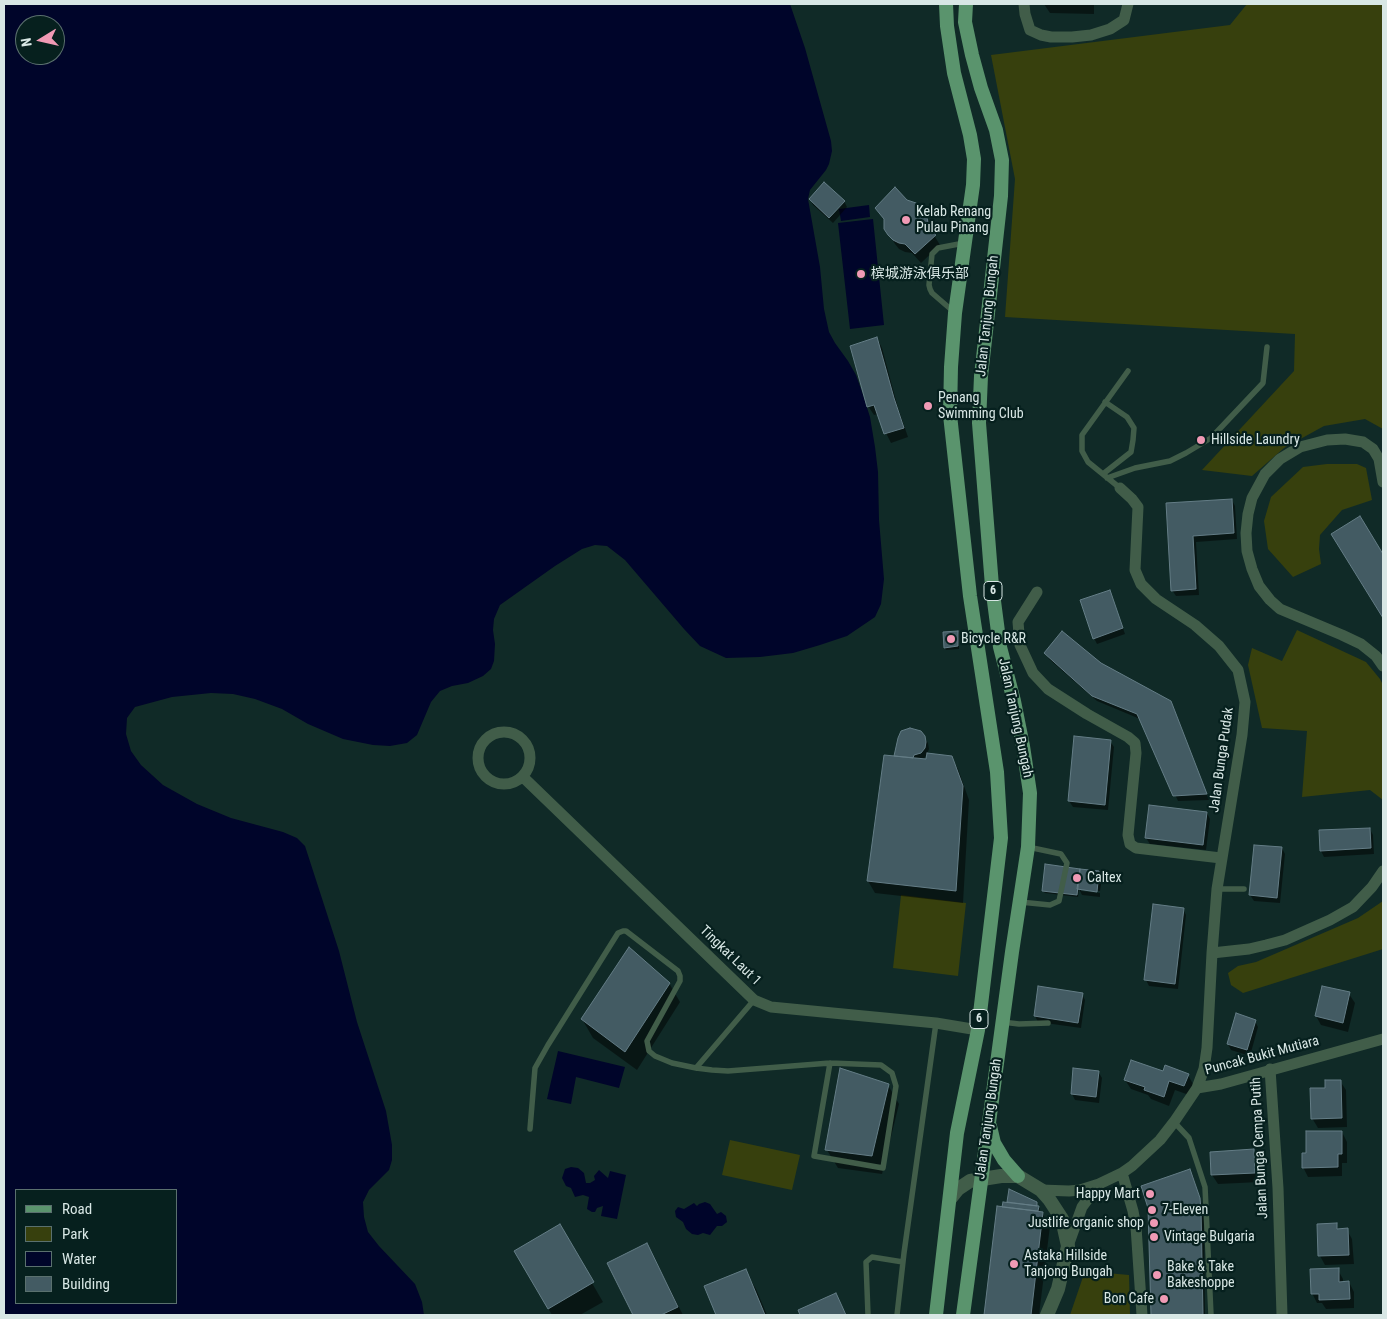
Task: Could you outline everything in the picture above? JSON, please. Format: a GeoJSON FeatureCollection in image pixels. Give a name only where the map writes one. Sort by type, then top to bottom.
{"type":"FeatureCollection","features":[{"type":"Feature","properties":{"kind":"main road","name":"Jalan Tanjung Bungah"},"geometry":{"type":"LineString","coordinates":[[936,1315],[957,1133],[978,1030],[1002,838],[997,772],[970,596],[950,415],[951,367],[956,313],[973,185],[974,159],[970,135],[954,73],[947,26],[946,4]]}},
{"type":"Feature","properties":{"kind":"main road","name":"Jalan Tanjung Bungah"},"geometry":{"type":"LineString","coordinates":[[963,1315],[1002,1022],[1028,847],[1030,793],[1014,701],[1000,647],[992,586],[979,423],[981,376],[1001,196],[1002,160],[996,130],[972,55],[965,22],[966,4]]}},
{"type":"Feature","properties":{"kind":"main road"},"geometry":{"type":"LineString","coordinates":[[989,1121],[994,1143],[1004,1160],[1018,1176]]}},
{"type":"Feature","properties":{"kind":"street"},"geometry":{"type":"LineString","coordinates":[[1024,4],[1024,14],[1030,30],[1051,37],[1091,35],[1110,29],[1124,20],[1128,4]]}},
{"type":"Feature","properties":{"kind":"street"},"geometry":{"type":"LineString","coordinates":[[1383,482],[1379,459],[1373,449],[1363,442],[1345,439],[1327,440],[1300,447],[1280,459],[1265,474],[1252,498],[1246,533],[1247,551],[1252,569],[1259,586],[1275,605],[1291,615],[1361,644],[1376,656],[1383,666]]}},
{"type":"Feature","properties":{"kind":"street","name":"Jalan Bunga Pudak"},"geometry":{"type":"LineString","coordinates":[[1120,488],[1138,507],[1135,570],[1141,584],[1156,599],[1195,625],[1219,646],[1238,670],[1245,702],[1242,735],[1217,889],[1207,1048],[1204,1069],[1197,1088]]}},
{"type":"Feature","properties":{"kind":"street"},"geometry":{"type":"LineString","coordinates":[[1037,592],[1018,622],[1020,645],[1033,673],[1048,689],[1135,743],[1136,753],[1128,835],[1130,844],[1136,848],[1222,858]]}},
{"type":"Feature","properties":{"kind":"street"},"geometry":{"type":"LineString","coordinates":[[506,731],[514,733],[527,744],[531,762],[523,777],[516,782],[499,784],[490,781],[484,775],[478,759],[479,750],[489,736],[497,732],[506,731]]}},
{"type":"Feature","properties":{"kind":"street","name":"Tingkat Laut 1"},"geometry":{"type":"LineString","coordinates":[[523,777],[754,1000],[771,1007],[936,1023],[978,1030]]}},
{"type":"Feature","properties":{"kind":"street"},"geometry":{"type":"LineString","coordinates":[[1212,953],[1249,950],[1285,940],[1330,920],[1353,907],[1372,887],[1383,871]]}},
{"type":"Feature","properties":{"kind":"street","name":"Puncak Bukit Mutiara"},"geometry":{"type":"LineString","coordinates":[[1041,1190],[1080,1190],[1099,1184],[1122,1173],[1146,1155],[1160,1140],[1197,1088],[1221,1084],[1383,1039]]}},
{"type":"Feature","properties":{"kind":"street","name":"Jalan Bunga Cempa Putih"},"geometry":{"type":"LineString","coordinates":[[1270,1070],[1278,1188],[1282,1315]]}},
{"type":"Feature","properties":{"kind":"street"},"geometry":{"type":"LineString","coordinates":[[1122,1173],[1136,1227],[1142,1315]]}},
{"type":"Feature","properties":{"kind":"street"},"geometry":{"type":"LineString","coordinates":[[950,1199],[970,1181],[1001,1176],[1018,1176],[1041,1190],[1049,1199],[1062,1219],[1068,1246],[1058,1288],[1047,1315]]}},
{"type":"Feature","properties":{"kind":"street","name":"Puncak Bukit Mutiara"},"geometry":{"type":"LineString","coordinates":[[1068,1246],[1082,1207],[1099,1184]]}},
{"type":"Feature","properties":{"kind":"lane"},"geometry":{"type":"LineString","coordinates":[[956,313],[945,305],[930,289],[932,254],[938,248],[965,242]]}},
{"type":"Feature","properties":{"kind":"lane"},"geometry":{"type":"LineString","coordinates":[[1105,476],[1170,460],[1211,438],[1263,383],[1268,347]]}},
{"type":"Feature","properties":{"kind":"lane"},"geometry":{"type":"LineString","coordinates":[[1120,488],[1088,462],[1082,451],[1082,435],[1128,371]]}},
{"type":"Feature","properties":{"kind":"lane"},"geometry":{"type":"LineString","coordinates":[[1105,402],[1127,417],[1134,428],[1131,452],[1105,476]]}},
{"type":"Feature","properties":{"kind":"lane"},"geometry":{"type":"LineString","coordinates":[[1020,902],[1050,905],[1059,902],[1067,863],[1061,854],[1028,847]]}},
{"type":"Feature","properties":{"kind":"lane"},"geometry":{"type":"LineString","coordinates":[[1217,889],[1244,889]]}},
{"type":"Feature","properties":{"kind":"lane"},"geometry":{"type":"LineString","coordinates":[[530,1129],[535,1068],[618,932],[626,931],[678,972],[680,976],[680,981],[647,1041],[648,1051],[655,1056],[672,1063],[696,1068],[728,1071],[830,1063],[881,1065],[892,1073],[896,1086],[882,1168],[814,1156],[830,1063]]}},
{"type":"Feature","properties":{"kind":"lane"},"geometry":{"type":"LineString","coordinates":[[696,1068],[754,1000]]}},
{"type":"Feature","properties":{"kind":"lane"},"geometry":{"type":"LineString","coordinates":[[1002,1022],[1019,1024],[1048,1023]]}},
{"type":"Feature","properties":{"kind":"lane"},"geometry":{"type":"LineString","coordinates":[[897,1315],[936,1023]]}},
{"type":"Feature","properties":{"kind":"lane"},"geometry":{"type":"LineString","coordinates":[[1174,1122],[1189,1138],[1205,1187],[1211,1315]]}},
{"type":"Feature","properties":{"kind":"lane"},"geometry":{"type":"LineString","coordinates":[[868,1315],[866,1262],[872,1257],[903,1262]]}},
{"type":"Feature","properties":{"kind":"green space"},"geometry":{"type":"Polygon","coordinates":[[[1247,4],[1383,4],[1383,429],[1365,419],[1324,426],[1284,448],[1252,476],[1202,470],[1294,371],[1295,334],[1005,317],[1015,179],[991,55],[1230,25],[1247,4]]]}},
{"type":"Feature","properties":{"kind":"green space"},"geometry":{"type":"Polygon","coordinates":[[[1327,464],[1357,464],[1366,468],[1372,500],[1342,510],[1320,535],[1321,564],[1293,577],[1268,549],[1264,521],[1271,497],[1303,467],[1327,464]]]}},
{"type":"Feature","properties":{"kind":"green space"},"geometry":{"type":"Polygon","coordinates":[[[1297,630],[1366,662],[1380,679],[1383,685],[1383,800],[1370,790],[1302,797],[1307,731],[1262,728],[1248,665],[1252,648],[1282,661],[1297,630]]]}},
{"type":"Feature","properties":{"kind":"green space"},"geometry":{"type":"Polygon","coordinates":[[[901,895],[966,903],[958,976],[893,968],[901,895]]]}},
{"type":"Feature","properties":{"kind":"green space"},"geometry":{"type":"Polygon","coordinates":[[[1383,901],[1383,949],[1243,993],[1231,985],[1228,973],[1238,966],[1256,962],[1358,918],[1383,901]]]}},
{"type":"Feature","properties":{"kind":"green space"},"geometry":{"type":"Polygon","coordinates":[[[730,1140],[800,1155],[792,1190],[722,1175],[730,1140]]]}},
{"type":"Feature","properties":{"kind":"green space"},"geometry":{"type":"Polygon","coordinates":[[[1085,1271],[1129,1275],[1130,1315],[1070,1315],[1085,1271]]]}},
{"type":"Feature","properties":{"kind":"water"},"geometry":{"type":"Polygon","coordinates":[[[4,4],[790,4],[805,48],[831,141],[832,151],[826,170],[810,190],[808,199],[820,267],[824,309],[829,332],[856,375],[870,417],[875,447],[884,579],[881,604],[875,617],[847,636],[793,653],[760,657],[726,658],[700,646],[625,560],[607,546],[595,545],[582,549],[555,566],[500,605],[494,619],[494,661],[491,669],[483,676],[468,683],[452,686],[440,691],[431,702],[417,735],[407,743],[390,746],[373,745],[343,739],[308,724],[282,709],[255,699],[233,694],[211,693],[172,697],[135,707],[127,718],[126,734],[131,751],[141,765],[163,785],[197,804],[231,818],[283,832],[297,838],[305,846],[339,951],[357,1022],[386,1111],[392,1145],[392,1160],[389,1170],[369,1190],[363,1202],[364,1217],[368,1232],[415,1284],[422,1302],[424,1315],[4,1315],[4,4]]]}},
{"type":"Feature","properties":{"kind":"water"},"geometry":{"type":"Polygon","coordinates":[[[869,205],[870,217],[841,221],[839,209],[869,205]]]}},
{"type":"Feature","properties":{"kind":"water","name":"槟城游泳俱乐部"},"geometry":{"type":"Polygon","coordinates":[[[873,219],[884,325],[850,329],[838,223],[873,219]]]}},
{"type":"Feature","properties":{"kind":"water"},"geometry":{"type":"Polygon","coordinates":[[[558,1051],[625,1067],[619,1088],[576,1077],[571,1104],[547,1099],[558,1051]]]}},
{"type":"Feature","properties":{"kind":"water"},"geometry":{"type":"Polygon","coordinates":[[[571,1167],[578,1168],[584,1173],[586,1183],[595,1180],[594,1176],[599,1170],[608,1178],[610,1171],[626,1175],[617,1219],[601,1216],[603,1206],[597,1208],[595,1212],[587,1209],[589,1197],[583,1195],[575,1197],[571,1188],[566,1186],[562,1178],[565,1169],[571,1167]]]}},
{"type":"Feature","properties":{"kind":"water"},"geometry":{"type":"Polygon","coordinates":[[[705,1202],[710,1204],[717,1214],[721,1212],[726,1216],[727,1222],[722,1226],[717,1226],[710,1235],[703,1233],[698,1235],[692,1234],[686,1229],[683,1222],[676,1217],[675,1211],[678,1207],[684,1209],[694,1203],[697,1206],[705,1202]]]}},
{"type":"Feature","properties":{"kind":"building"},"geometry":{"type":"Polygon","coordinates":[[[824,182],[845,201],[829,218],[809,199],[824,182]]]}},
{"type":"Feature","properties":{"kind":"building","name":"Kelab Renang Pulau Pinang"},"geometry":{"type":"Polygon","coordinates":[[[895,187],[907,200],[922,207],[926,214],[927,226],[936,235],[915,254],[905,244],[893,240],[888,235],[884,229],[884,219],[875,208],[895,187]]]}},
{"type":"Feature","properties":{"kind":"building"},"geometry":{"type":"Polygon","coordinates":[[[877,337],[904,428],[884,434],[874,405],[867,407],[850,346],[877,337]]]}},
{"type":"Feature","properties":{"kind":"building"},"geometry":{"type":"Polygon","coordinates":[[[1232,499],[1234,533],[1193,536],[1196,589],[1171,591],[1166,503],[1232,499]]]}},
{"type":"Feature","properties":{"kind":"building"},"geometry":{"type":"Polygon","coordinates":[[[1360,516],[1383,554],[1383,618],[1331,534],[1360,516]]]}},
{"type":"Feature","properties":{"kind":"building"},"geometry":{"type":"Polygon","coordinates":[[[1110,590],[1123,628],[1093,639],[1080,600],[1110,590]]]}},
{"type":"Feature","properties":{"kind":"building","name":"Bicycle R&R"},"geometry":{"type":"Polygon","coordinates":[[[958,631],[958,646],[944,648],[943,632],[958,631]]]}},
{"type":"Feature","properties":{"kind":"building"},"geometry":{"type":"Polygon","coordinates":[[[1062,631],[1101,663],[1171,701],[1207,794],[1173,796],[1137,714],[1092,696],[1044,653],[1062,631]]]}},
{"type":"Feature","properties":{"kind":"building"},"geometry":{"type":"Polygon","coordinates":[[[910,728],[921,731],[925,736],[925,748],[921,753],[914,755],[913,758],[894,756],[901,731],[910,728]]]}},
{"type":"Feature","properties":{"kind":"building"},"geometry":{"type":"Polygon","coordinates":[[[1074,736],[1111,740],[1105,805],[1068,801],[1074,736]]]}},
{"type":"Feature","properties":{"kind":"building"},"geometry":{"type":"Polygon","coordinates":[[[927,753],[952,756],[963,786],[956,891],[867,881],[884,755],[926,759],[927,753]]]}},
{"type":"Feature","properties":{"kind":"building"},"geometry":{"type":"Polygon","coordinates":[[[1149,805],[1207,812],[1203,845],[1145,838],[1149,805]]]}},
{"type":"Feature","properties":{"kind":"building"},"geometry":{"type":"Polygon","coordinates":[[[1370,828],[1371,848],[1320,851],[1319,830],[1370,828]]]}},
{"type":"Feature","properties":{"kind":"building"},"geometry":{"type":"Polygon","coordinates":[[[1254,845],[1282,847],[1277,898],[1249,895],[1254,845]]]}},
{"type":"Feature","properties":{"kind":"building"},"geometry":{"type":"Polygon","coordinates":[[[1045,864],[1080,869],[1077,895],[1042,891],[1045,864]]]}},
{"type":"Feature","properties":{"kind":"building"},"geometry":{"type":"Polygon","coordinates":[[[1080,869],[1099,871],[1097,892],[1077,889],[1080,869]]]}},
{"type":"Feature","properties":{"kind":"building"},"geometry":{"type":"Polygon","coordinates":[[[1153,904],[1184,908],[1175,984],[1144,980],[1153,904]]]}},
{"type":"Feature","properties":{"kind":"building"},"geometry":{"type":"Polygon","coordinates":[[[629,947],[670,983],[625,1052],[581,1019],[629,947]]]}},
{"type":"Feature","properties":{"kind":"building"},"geometry":{"type":"Polygon","coordinates":[[[1038,986],[1083,993],[1078,1023],[1034,1016],[1038,986]]]}},
{"type":"Feature","properties":{"kind":"building"},"geometry":{"type":"Polygon","coordinates":[[[1322,986],[1350,992],[1343,1023],[1315,1016],[1322,986]]]}},
{"type":"Feature","properties":{"kind":"building"},"geometry":{"type":"Polygon","coordinates":[[[1236,1013],[1256,1020],[1247,1050],[1227,1044],[1236,1013]]]}},
{"type":"Feature","properties":{"kind":"building"},"geometry":{"type":"Polygon","coordinates":[[[1131,1060],[1163,1071],[1165,1065],[1189,1074],[1184,1086],[1169,1081],[1164,1097],[1144,1090],[1145,1087],[1124,1080],[1131,1060]]]}},
{"type":"Feature","properties":{"kind":"building"},"geometry":{"type":"Polygon","coordinates":[[[840,1068],[889,1084],[872,1156],[825,1150],[840,1068]]]}},
{"type":"Feature","properties":{"kind":"building"},"geometry":{"type":"Polygon","coordinates":[[[1073,1068],[1099,1071],[1096,1097],[1071,1094],[1073,1068]]]}},
{"type":"Feature","properties":{"kind":"building"},"geometry":{"type":"Polygon","coordinates":[[[1325,1080],[1341,1080],[1342,1118],[1311,1119],[1310,1088],[1325,1088],[1325,1080]]]}},
{"type":"Feature","properties":{"kind":"building"},"geometry":{"type":"Polygon","coordinates":[[[1306,1131],[1342,1131],[1342,1154],[1338,1154],[1338,1167],[1302,1168],[1302,1153],[1306,1153],[1306,1131]]]}},
{"type":"Feature","properties":{"kind":"building"},"geometry":{"type":"Polygon","coordinates":[[[1254,1149],[1255,1173],[1211,1175],[1210,1152],[1254,1149]]]}},
{"type":"Feature","properties":{"kind":"building"},"geometry":{"type":"Polygon","coordinates":[[[1190,1169],[1200,1198],[1201,1209],[1203,1315],[1151,1315],[1148,1208],[1141,1186],[1190,1169]]]}},
{"type":"Feature","properties":{"kind":"building"},"geometry":{"type":"Polygon","coordinates":[[[1009,1189],[1037,1202],[1037,1206],[1007,1202],[1009,1189]]]}},
{"type":"Feature","properties":{"kind":"building"},"geometry":{"type":"Polygon","coordinates":[[[1003,1202],[1039,1206],[1038,1211],[1002,1207],[1003,1202]]]}},
{"type":"Feature","properties":{"kind":"building","name":"Astaka Hillside Tanjong Bungah"},"geometry":{"type":"Polygon","coordinates":[[[997,1206],[1043,1212],[1031,1315],[984,1315],[997,1206]]]}},
{"type":"Feature","properties":{"kind":"building"},"geometry":{"type":"Polygon","coordinates":[[[1337,1223],[1337,1229],[1348,1228],[1349,1255],[1318,1256],[1317,1224],[1337,1223]]]}},
{"type":"Feature","properties":{"kind":"building"},"geometry":{"type":"Polygon","coordinates":[[[560,1224],[594,1282],[548,1309],[514,1251],[560,1224]]]}},
{"type":"Feature","properties":{"kind":"building"},"geometry":{"type":"Polygon","coordinates":[[[647,1243],[678,1307],[661,1315],[633,1315],[607,1263],[647,1243]]]}},
{"type":"Feature","properties":{"kind":"building"},"geometry":{"type":"Polygon","coordinates":[[[1339,1268],[1339,1282],[1349,1281],[1350,1299],[1319,1300],[1319,1294],[1311,1294],[1310,1269],[1339,1268]]]}},
{"type":"Feature","properties":{"kind":"building"},"geometry":{"type":"Polygon","coordinates":[[[746,1269],[765,1315],[716,1315],[704,1286],[746,1269]]]}},
{"type":"Feature","properties":{"kind":"building"},"geometry":{"type":"Polygon","coordinates":[[[836,1293],[846,1315],[800,1315],[798,1310],[836,1293]]]}},
{"type":"Feature","properties":{"kind":"place","name":"Kelab Renang Pulau Pinang"},"geometry":{"type":"Point","coordinates":[906,220]}},
{"type":"Feature","properties":{"kind":"place","name":"槟城游泳俱乐部"},"geometry":{"type":"Point","coordinates":[861,274]}},
{"type":"Feature","properties":{"kind":"place","name":"Penang Swimming Club"},"geometry":{"type":"Point","coordinates":[928,406]}},
{"type":"Feature","properties":{"kind":"place","name":"Hillside Laundry"},"geometry":{"type":"Point","coordinates":[1201,440]}},
{"type":"Feature","properties":{"kind":"place","name":"Bicycle R&R"},"geometry":{"type":"Point","coordinates":[951,639]}},
{"type":"Feature","properties":{"kind":"place","name":"Caltex"},"geometry":{"type":"Point","coordinates":[1077,878]}},
{"type":"Feature","properties":{"kind":"place","name":"Happy Mart"},"geometry":{"type":"Point","coordinates":[1150,1194]}},
{"type":"Feature","properties":{"kind":"place","name":"7-Eleven"},"geometry":{"type":"Point","coordinates":[1152,1210]}},
{"type":"Feature","properties":{"kind":"place","name":"Justlife organic shop"},"geometry":{"type":"Point","coordinates":[1154,1223]}},
{"type":"Feature","properties":{"kind":"place","name":"Vintage Bulgaria"},"geometry":{"type":"Point","coordinates":[1154,1237]}},
{"type":"Feature","properties":{"kind":"place","name":"Astaka Hillside Tanjong Bungah"},"geometry":{"type":"Point","coordinates":[1014,1264]}},
{"type":"Feature","properties":{"kind":"place","name":"Bake & Take Bakeshoppe"},"geometry":{"type":"Point","coordinates":[1157,1275]}},
{"type":"Feature","properties":{"kind":"place","name":"Bon Cafe"},"geometry":{"type":"Point","coordinates":[1164,1299]}}]}
